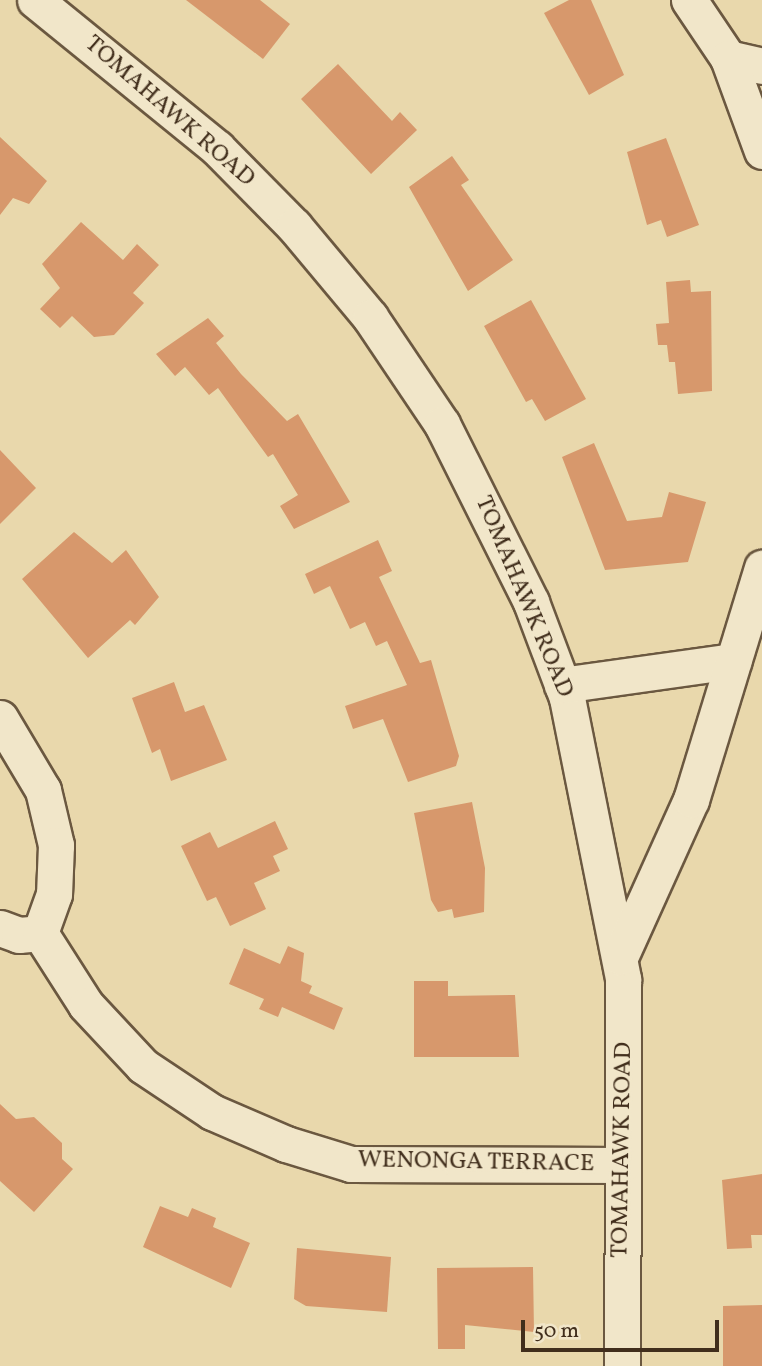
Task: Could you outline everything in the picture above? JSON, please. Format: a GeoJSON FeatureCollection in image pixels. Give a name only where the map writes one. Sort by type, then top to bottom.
{"type":"FeatureCollection","features":[{"type":"Feature","properties":{"kind":"street","name":"TOMAHAWK ROAD"},"geometry":{"type":"LineString","coordinates":[[35,0],[217,148],[294,226],[370,317],[482,495],[562,685],[620,957],[625,1016],[622,1366]]}},
{"type":"Feature","properties":{"kind":"street"},"geometry":{"type":"LineString","coordinates":[[689,0],[728,58],[762,151]]}},
{"type":"Feature","properties":{"kind":"street"},"geometry":{"type":"LineString","coordinates":[[728,58],[762,66]]}},
{"type":"Feature","properties":{"kind":"street"},"geometry":{"type":"LineString","coordinates":[[620,957],[691,800],[762,568]]}},
{"type":"Feature","properties":{"kind":"street"},"geometry":{"type":"LineString","coordinates":[[562,685],[733,661]]}},
{"type":"Feature","properties":{"kind":"street"},"geometry":{"type":"LineString","coordinates":[[0,718],[43,790],[56,845],[54,894],[40,933],[19,935],[0,928]]}},
{"type":"Feature","properties":{"kind":"street","name":"WENONGA TERRACE"},"geometry":{"type":"LineString","coordinates":[[40,933],[86,1005],[143,1066],[212,1112],[286,1144],[351,1164],[622,1165]]}},
{"type":"Feature","properties":{"kind":"building"},"geometry":{"type":"Polygon","coordinates":[[[186,0],[260,0],[290,24],[263,59],[186,0]]]}},
{"type":"Feature","properties":{"kind":"building"},"geometry":{"type":"Polygon","coordinates":[[[569,0],[591,0],[624,75],[589,95],[544,13],[569,0]]]}},
{"type":"Feature","properties":{"kind":"building"},"geometry":{"type":"Polygon","coordinates":[[[338,64],[392,121],[400,112],[417,130],[371,174],[301,99],[338,64]]]}},
{"type":"Feature","properties":{"kind":"building"},"geometry":{"type":"Polygon","coordinates":[[[0,137],[47,181],[29,204],[13,198],[0,215],[0,137]]]}},
{"type":"Feature","properties":{"kind":"building"},"geometry":{"type":"Polygon","coordinates":[[[666,138],[699,225],[667,237],[661,220],[647,225],[627,152],[666,138]]]}},
{"type":"Feature","properties":{"kind":"building"},"geometry":{"type":"Polygon","coordinates":[[[452,156],[469,180],[461,185],[513,260],[468,291],[409,187],[452,156]]]}},
{"type":"Feature","properties":{"kind":"building"},"geometry":{"type":"Polygon","coordinates":[[[81,222],[123,260],[137,244],[159,265],[133,293],[144,303],[114,335],[94,337],[72,316],[60,328],[40,309],[60,288],[42,264],[81,222]]]}},
{"type":"Feature","properties":{"kind":"building"},"geometry":{"type":"Polygon","coordinates":[[[690,280],[691,292],[711,291],[712,391],[678,394],[675,362],[669,362],[667,345],[658,345],[656,324],[669,323],[666,282],[690,280]]]}},
{"type":"Feature","properties":{"kind":"building"},"geometry":{"type":"Polygon","coordinates":[[[531,300],[586,399],[545,421],[532,399],[526,402],[484,326],[531,300]]]}},
{"type":"Feature","properties":{"kind":"building"},"geometry":{"type":"Polygon","coordinates":[[[208,318],[224,336],[216,343],[241,374],[287,421],[298,414],[350,502],[294,529],[280,506],[298,495],[273,454],[268,457],[218,388],[209,395],[185,367],[175,376],[156,354],[208,318]]]}},
{"type":"Feature","properties":{"kind":"building"},"geometry":{"type":"Polygon","coordinates":[[[594,443],[627,521],[662,517],[669,492],[706,502],[688,562],[605,570],[562,457],[594,443]]]}},
{"type":"Feature","properties":{"kind":"building"},"geometry":{"type":"Polygon","coordinates":[[[0,450],[36,488],[0,524],[0,450]]]}},
{"type":"Feature","properties":{"kind":"building"},"geometry":{"type":"Polygon","coordinates":[[[74,532],[112,563],[126,550],[159,597],[135,625],[130,620],[88,658],[22,579],[74,532]]]}},
{"type":"Feature","properties":{"kind":"building"},"geometry":{"type":"Polygon","coordinates":[[[378,540],[392,571],[379,577],[420,663],[431,660],[459,756],[456,766],[408,782],[383,719],[353,729],[345,706],[407,685],[387,641],[376,646],[365,622],[350,629],[330,586],[314,594],[305,574],[378,540]]]}},
{"type":"Feature","properties":{"kind":"building"},"geometry":{"type":"Polygon","coordinates":[[[174,682],[185,712],[204,705],[227,760],[171,781],[160,749],[152,753],[132,698],[174,682]]]}},
{"type":"Feature","properties":{"kind":"building"},"geometry":{"type":"Polygon","coordinates":[[[472,802],[485,868],[484,912],[454,918],[452,909],[438,912],[431,900],[414,813],[472,802]]]}},
{"type":"Feature","properties":{"kind":"building"},"geometry":{"type":"Polygon","coordinates":[[[275,821],[288,849],[273,856],[280,871],[254,883],[266,909],[230,926],[216,897],[207,901],[181,846],[210,832],[218,848],[275,821]]]}},
{"type":"Feature","properties":{"kind":"building"},"geometry":{"type":"Polygon","coordinates":[[[288,946],[304,953],[301,981],[312,986],[309,993],[343,1008],[334,1030],[282,1007],[278,1017],[259,1009],[264,999],[229,984],[244,948],[280,964],[288,946]]]}},
{"type":"Feature","properties":{"kind":"building"},"geometry":{"type":"Polygon","coordinates":[[[414,981],[448,981],[448,996],[515,995],[519,1057],[414,1057],[414,981]]]}},
{"type":"Feature","properties":{"kind":"building"},"geometry":{"type":"Polygon","coordinates":[[[0,1104],[16,1119],[34,1117],[62,1143],[62,1159],[73,1169],[34,1212],[0,1181],[0,1104]]]}},
{"type":"Feature","properties":{"kind":"building"},"geometry":{"type":"Polygon","coordinates":[[[762,1174],[762,1235],[751,1235],[752,1248],[727,1249],[722,1180],[762,1174]]]}},
{"type":"Feature","properties":{"kind":"building"},"geometry":{"type":"Polygon","coordinates":[[[160,1206],[188,1217],[192,1208],[216,1218],[213,1227],[250,1243],[231,1288],[143,1247],[160,1206]]]}},
{"type":"Feature","properties":{"kind":"building"},"geometry":{"type":"Polygon","coordinates":[[[297,1248],[391,1257],[387,1312],[306,1306],[294,1299],[297,1248]]]}},
{"type":"Feature","properties":{"kind":"building"},"geometry":{"type":"Polygon","coordinates":[[[533,1267],[534,1332],[465,1325],[465,1349],[438,1349],[437,1268],[533,1267]]]}},
{"type":"Feature","properties":{"kind":"building"},"geometry":{"type":"Polygon","coordinates":[[[762,1305],[762,1366],[723,1366],[723,1306],[762,1305]]]}}]}
